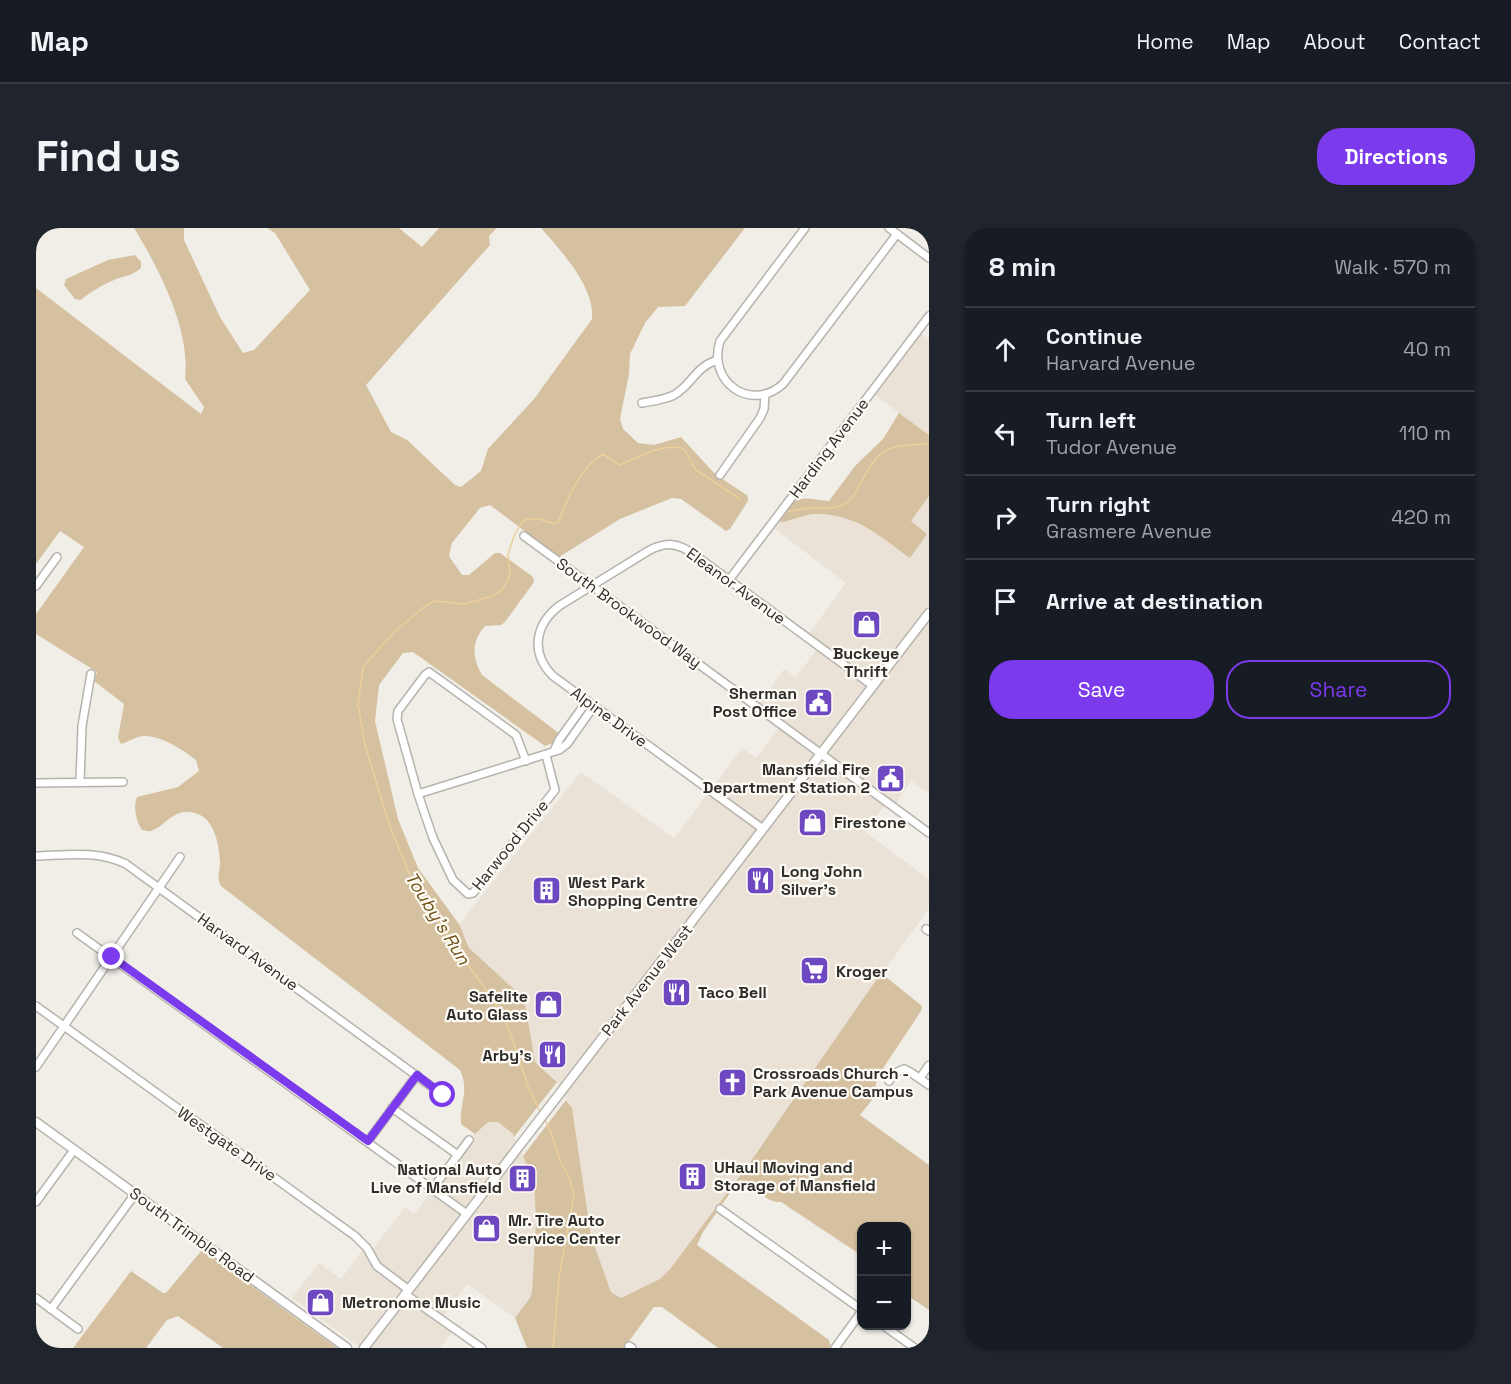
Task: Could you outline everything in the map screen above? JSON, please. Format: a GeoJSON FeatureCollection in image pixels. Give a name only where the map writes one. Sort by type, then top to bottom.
{"type":"FeatureCollection","features":[{"type":"Feature","properties":{"kind":"main road","name":"Park Avenue West"},"geometry":{"type":"LineString","coordinates":[[364,1348],[929,613]]}},
{"type":"Feature","properties":{"kind":"main road","name":"South Trimble Road"},"geometry":{"type":"LineString","coordinates":[[36,1122],[347,1348]]}},
{"type":"Feature","properties":{"kind":"street"},"geometry":{"type":"LineString","coordinates":[[805,228],[724,335],[718,348],[717,360],[722,376],[735,389],[752,395],[765,394],[778,388],[897,234]]}},
{"type":"Feature","properties":{"kind":"street"},"geometry":{"type":"LineString","coordinates":[[889,228],[929,258]]}},
{"type":"Feature","properties":{"kind":"street","name":"Harding Avenue"},"geometry":{"type":"LineString","coordinates":[[729,580],[929,316]]}},
{"type":"Feature","properties":{"kind":"street"},"geometry":{"type":"LineString","coordinates":[[642,403],[663,399],[674,394],[684,387],[702,365],[717,360]]}},
{"type":"Feature","properties":{"kind":"street"},"geometry":{"type":"LineString","coordinates":[[720,475],[760,418],[764,409],[765,394]]}},
{"type":"Feature","properties":{"kind":"street","name":"South Brookwood Way"},"geometry":{"type":"LineString","coordinates":[[524,536],[929,833]]}},
{"type":"Feature","properties":{"kind":"street","name":"Eleanor Avenue"},"geometry":{"type":"LineString","coordinates":[[592,586],[648,551],[674,543],[685,548],[873,686]]}},
{"type":"Feature","properties":{"kind":"street"},"geometry":{"type":"LineString","coordinates":[[36,586],[57,557]]}},
{"type":"Feature","properties":{"kind":"street","name":"Alpine Drive"},"geometry":{"type":"LineString","coordinates":[[592,586],[553,611],[542,626],[537,643],[541,661],[549,672],[590,704],[763,829]]}},
{"type":"Feature","properties":{"kind":"street","name":"Harwood Drive"},"geometry":{"type":"LineString","coordinates":[[526,761],[516,735],[432,674],[427,673],[397,715],[418,794],[433,838],[453,880],[457,886],[470,894],[555,790],[546,755]]}},
{"type":"Feature","properties":{"kind":"street"},"geometry":{"type":"LineString","coordinates":[[80,782],[82,726],[91,674]]}},
{"type":"Feature","properties":{"kind":"street"},"geometry":{"type":"LineString","coordinates":[[418,794],[559,750],[567,744],[590,704]]}},
{"type":"Feature","properties":{"kind":"street"},"geometry":{"type":"LineString","coordinates":[[36,783],[123,782]]}},
{"type":"Feature","properties":{"kind":"street","name":"Harvard Avenue"},"geometry":{"type":"LineString","coordinates":[[36,856],[89,855],[106,857],[126,864],[443,1095]]}},
{"type":"Feature","properties":{"kind":"street"},"geometry":{"type":"LineString","coordinates":[[36,1067],[180,857]]}},
{"type":"Feature","properties":{"kind":"street"},"geometry":{"type":"LineString","coordinates":[[77,933],[467,1214]]}},
{"type":"Feature","properties":{"kind":"street","name":"Westgate Drive"},"geometry":{"type":"LineString","coordinates":[[36,1006],[355,1236],[367,1248],[377,1266],[407,1292],[482,1348]]}},
{"type":"Feature","properties":{"kind":"street"},"geometry":{"type":"LineString","coordinates":[[920,1078],[929,1065]]}},
{"type":"Feature","properties":{"kind":"street"},"geometry":{"type":"LineString","coordinates":[[889,1081],[901,1070],[906,1070],[929,1085]]}},
{"type":"Feature","properties":{"kind":"street"},"geometry":{"type":"LineString","coordinates":[[368,1141],[417,1075]]}},
{"type":"Feature","properties":{"kind":"street"},"geometry":{"type":"LineString","coordinates":[[392,1108],[458,1155]]}},
{"type":"Feature","properties":{"kind":"street"},"geometry":{"type":"LineString","coordinates":[[433,1188],[469,1140]]}},
{"type":"Feature","properties":{"kind":"street"},"geometry":{"type":"LineString","coordinates":[[36,1202],[74,1150]]}},
{"type":"Feature","properties":{"kind":"street"},"geometry":{"type":"LineString","coordinates":[[51,1309],[135,1194]]}},
{"type":"Feature","properties":{"kind":"street"},"geometry":{"type":"LineString","coordinates":[[720,1209],[857,1307]]}},
{"type":"Feature","properties":{"kind":"street"},"geometry":{"type":"LineString","coordinates":[[36,1298],[78,1329]]}},
{"type":"Feature","properties":{"kind":"street"},"geometry":{"type":"LineString","coordinates":[[835,1348],[857,1316]]}},
{"type":"Feature","properties":{"kind":"street"},"geometry":{"type":"LineString","coordinates":[[890,1330],[915,1348]]}},
{"type":"Feature","properties":{"kind":"shaded area"},"geometry":{"type":"Polygon","coordinates":[[[134,228],[184,228],[184,240],[220,317],[243,353],[254,350],[310,290],[275,233],[267,228],[399,228],[422,247],[439,228],[497,228],[489,236],[490,245],[366,385],[391,432],[407,440],[455,485],[461,487],[481,471],[488,449],[534,399],[592,319],[588,295],[582,282],[567,258],[541,228],[745,228],[685,306],[658,307],[645,323],[630,354],[629,374],[620,419],[623,429],[638,443],[654,445],[681,437],[715,474],[748,496],[748,501],[730,529],[726,531],[681,499],[672,498],[620,519],[559,557],[490,505],[480,508],[452,543],[449,556],[462,575],[469,575],[495,553],[500,553],[533,577],[534,582],[505,622],[501,625],[485,626],[480,632],[474,650],[476,662],[482,675],[560,734],[553,743],[545,746],[413,652],[403,653],[379,685],[375,721],[398,819],[418,868],[459,924],[469,948],[515,990],[525,1003],[535,1062],[557,1082],[514,1137],[498,1122],[488,1122],[475,1134],[461,1124],[464,1084],[460,1070],[221,886],[218,877],[220,863],[216,836],[208,821],[202,816],[194,813],[179,813],[151,831],[142,830],[136,814],[137,797],[178,787],[199,771],[196,760],[172,744],[158,738],[141,736],[121,744],[118,738],[124,704],[94,681],[97,672],[36,634],[36,614],[84,547],[60,531],[36,564],[36,288],[201,414],[204,407],[185,379],[186,360],[183,340],[171,300],[134,228]]]}},
{"type":"Feature","properties":{"kind":"shaded area"},"geometry":{"type":"Polygon","coordinates":[[[135,255],[141,262],[141,268],[132,274],[105,284],[81,300],[75,299],[64,285],[66,279],[108,260],[135,255]]]}},
{"type":"Feature","properties":{"kind":"shaded area"},"geometry":{"type":"Polygon","coordinates":[[[920,333],[929,339],[929,435],[874,394],[920,333]]]}},
{"type":"Feature","properties":{"kind":"shaded area"},"geometry":{"type":"Polygon","coordinates":[[[899,413],[929,435],[929,496],[911,521],[927,534],[910,558],[866,527],[842,517],[813,514],[781,522],[779,518],[791,504],[800,499],[829,501],[855,466],[883,439],[899,413]]]}},
{"type":"Feature","properties":{"kind":"shaded area"},"geometry":{"type":"Polygon","coordinates":[[[929,456],[929,794],[911,781],[892,809],[886,804],[865,832],[929,879],[929,908],[701,1230],[660,1279],[621,1298],[611,1292],[591,1236],[572,1108],[555,1079],[535,1062],[525,1003],[515,990],[469,948],[459,924],[581,772],[674,838],[742,748],[756,758],[783,722],[759,704],[784,669],[796,677],[818,648],[808,635],[846,583],[772,527],[779,518],[789,521],[811,514],[842,516],[929,456]]]}},
{"type":"Feature","properties":{"kind":"shaded area"},"geometry":{"type":"Polygon","coordinates":[[[881,973],[922,1006],[921,1011],[878,1076],[872,1100],[860,1115],[929,1165],[929,1310],[911,1298],[911,1222],[857,1222],[857,1252],[781,1202],[769,1199],[739,1180],[703,1232],[697,1245],[829,1340],[831,1348],[718,1348],[662,1307],[654,1307],[624,1348],[527,1348],[515,1318],[530,1298],[532,1291],[536,1222],[534,1181],[523,1156],[566,1100],[572,1108],[591,1236],[611,1292],[621,1298],[660,1279],[670,1269],[748,1165],[881,973]]]}},
{"type":"Feature","properties":{"kind":"shaded area"},"geometry":{"type":"Polygon","coordinates":[[[488,1122],[498,1122],[513,1134],[534,1181],[536,1226],[532,1291],[530,1298],[515,1318],[467,1284],[441,1319],[455,1329],[440,1348],[361,1348],[292,1298],[319,1263],[341,1279],[366,1245],[372,1250],[405,1207],[414,1214],[475,1134],[488,1122]]]}},
{"type":"Feature","properties":{"kind":"shaded area"},"geometry":{"type":"Polygon","coordinates":[[[202,1250],[337,1348],[223,1348],[178,1316],[167,1320],[146,1348],[73,1348],[131,1271],[166,1293],[202,1250]]]}},
{"type":"Feature","properties":{"kind":"waterway"},"geometry":{"type":"LineString","coordinates":[[786,512],[841,506],[849,501],[873,463],[885,451],[901,446],[927,444]]}},
{"type":"Feature","properties":{"kind":"waterway","name":"Touby's Run"},"geometry":{"type":"LineString","coordinates":[[541,1113],[529,1089],[509,1029],[490,995],[450,940],[409,873],[390,827],[365,745],[358,705],[363,667],[395,631],[424,607],[435,601],[465,604],[499,592],[510,575],[508,554],[522,522],[526,519],[539,519],[555,524],[561,517],[579,478],[590,464],[603,454],[620,465],[660,449],[668,447],[684,449],[696,470],[740,499]]}},
{"type":"Feature","properties":{"kind":"waterway","name":"Touby's Run"},"geometry":{"type":"LineString","coordinates":[[545,1120],[560,1161],[569,1177],[574,1195],[559,1277],[553,1348]]}},
{"type":"Feature","properties":{"kind":"place","name":"Buckeye Thrift"},"geometry":{"type":"Point","coordinates":[866,625]}},
{"type":"Feature","properties":{"kind":"place","name":"Sherman Post Office"},"geometry":{"type":"Point","coordinates":[818,702]}},
{"type":"Feature","properties":{"kind":"place","name":"Mansfield Fire Department Station 2"},"geometry":{"type":"Point","coordinates":[891,778]}},
{"type":"Feature","properties":{"kind":"place","name":"Firestone"},"geometry":{"type":"Point","coordinates":[813,822]}},
{"type":"Feature","properties":{"kind":"place","name":"Long John Silver's"},"geometry":{"type":"Point","coordinates":[760,880]}},
{"type":"Feature","properties":{"kind":"place","name":"West Park Shopping Centre"},"geometry":{"type":"Point","coordinates":[547,891]}},
{"type":"Feature","properties":{"kind":"place","name":"Kroger"},"geometry":{"type":"Point","coordinates":[815,971]}},
{"type":"Feature","properties":{"kind":"place","name":"Taco Bell"},"geometry":{"type":"Point","coordinates":[677,992]}},
{"type":"Feature","properties":{"kind":"place","name":"Safelite Auto Glass"},"geometry":{"type":"Point","coordinates":[549,1005]}},
{"type":"Feature","properties":{"kind":"place","name":"Arby's"},"geometry":{"type":"Point","coordinates":[553,1055]}},
{"type":"Feature","properties":{"kind":"place","name":"Crossroads Church - Park Avenue Campus"},"geometry":{"type":"Point","coordinates":[732,1082]}},
{"type":"Feature","properties":{"kind":"place","name":"UHaul Moving and Storage of Mansfield"},"geometry":{"type":"Point","coordinates":[693,1176]}},
{"type":"Feature","properties":{"kind":"place","name":"National Auto Live of Mansfield"},"geometry":{"type":"Point","coordinates":[523,1178]}},
{"type":"Feature","properties":{"kind":"place","name":"Mr. Tire Auto Service Center"},"geometry":{"type":"Point","coordinates":[487,1229]}},
{"type":"Feature","properties":{"kind":"place","name":"Metronome Music"},"geometry":{"type":"Point","coordinates":[321,1302]}},
{"type":"Feature","properties":{"kind":"route"},"geometry":{"type":"LineString","coordinates":[[112,957],[368,1141],[417,1075],[443,1095]]}}]}
